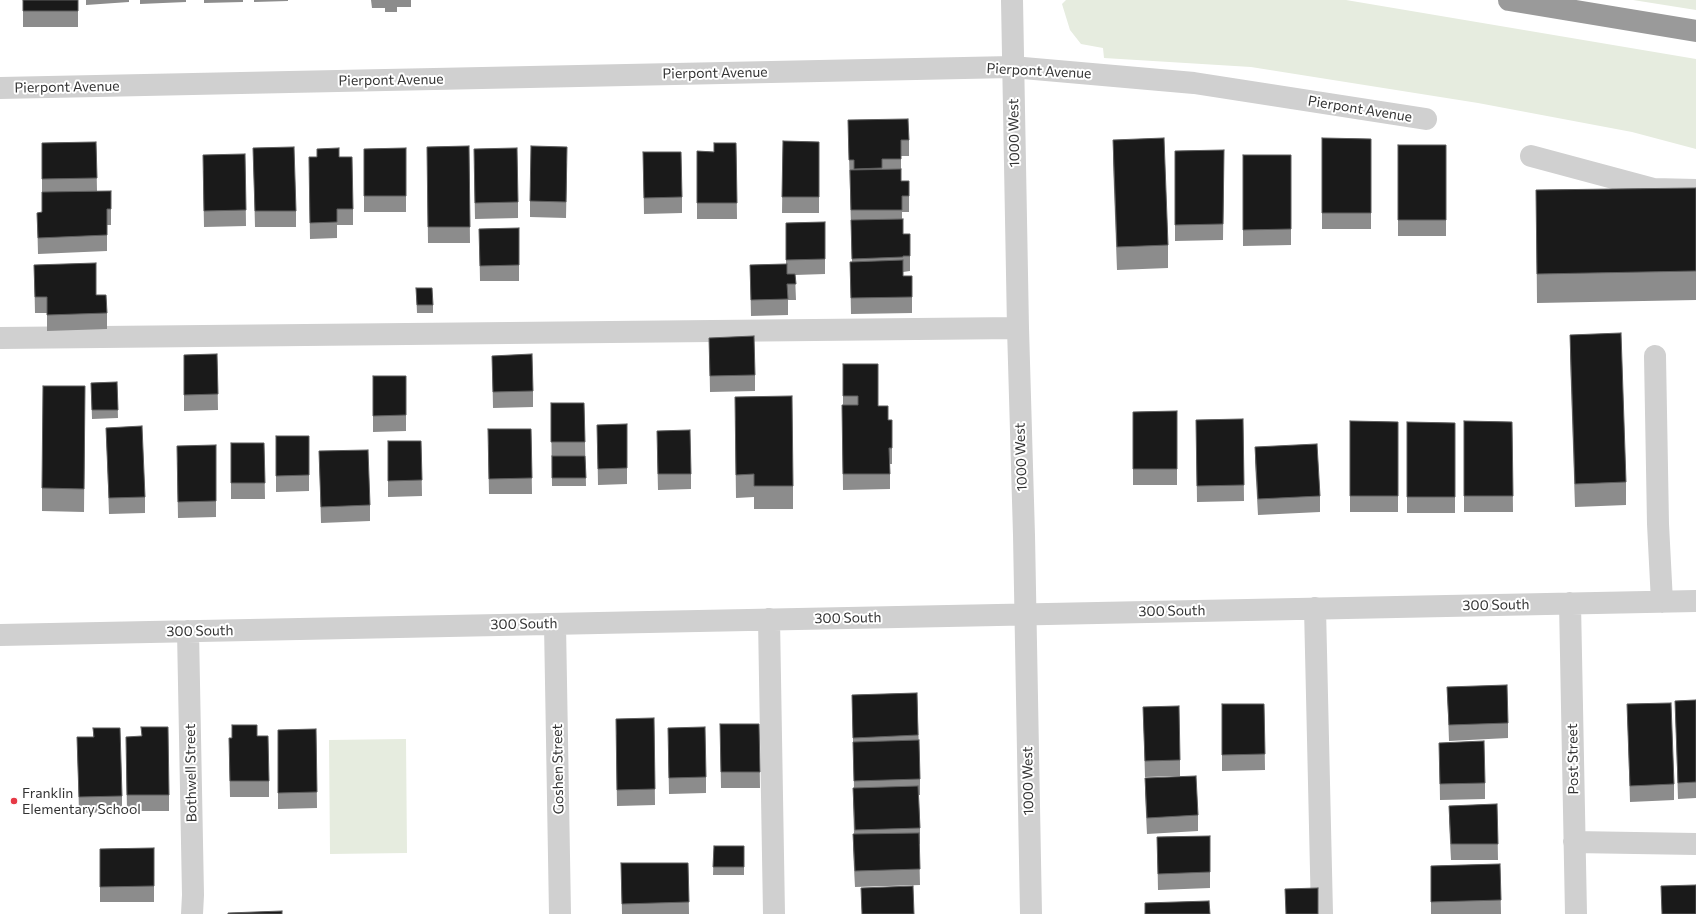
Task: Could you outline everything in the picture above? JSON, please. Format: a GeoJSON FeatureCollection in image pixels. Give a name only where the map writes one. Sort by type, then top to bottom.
{"type":"FeatureCollection","features":[{"type":"Feature","properties":{"kind":"highway"},"geometry":{"type":"LineString","coordinates":[[1509,0],[1696,31]]}},
{"type":"Feature","properties":{"kind":"street","name":"1000 West"},"geometry":{"type":"LineString","coordinates":[[1012,0],[1012,67],[1024,535],[1024,614],[1031,914]]}},
{"type":"Feature","properties":{"kind":"street","name":"Pierpont Avenue"},"geometry":{"type":"LineString","coordinates":[[0,88],[1012,67],[1194,83],[1426,119]]}},
{"type":"Feature","properties":{"kind":"street"},"geometry":{"type":"LineString","coordinates":[[1532,156],[1654,189],[1696,190]]}},
{"type":"Feature","properties":{"kind":"street"},"geometry":{"type":"LineString","coordinates":[[0,338],[1018,328]]}},
{"type":"Feature","properties":{"kind":"street"},"geometry":{"type":"LineString","coordinates":[[1655,356],[1658,524],[1662,602]]}},
{"type":"Feature","properties":{"kind":"street","name":"300 South"},"geometry":{"type":"LineString","coordinates":[[0,635],[1696,601]]}},
{"type":"Feature","properties":{"kind":"street","name":"Post Street"},"geometry":{"type":"LineString","coordinates":[[1570,604],[1576,914]]}},
{"type":"Feature","properties":{"kind":"street"},"geometry":{"type":"LineString","coordinates":[[1315,608],[1322,914]]}},
{"type":"Feature","properties":{"kind":"street"},"geometry":{"type":"LineString","coordinates":[[769,620],[774,914]]}},
{"type":"Feature","properties":{"kind":"street","name":"Goshen Street"},"geometry":{"type":"LineString","coordinates":[[555,624],[560,914]]}},
{"type":"Feature","properties":{"kind":"street","name":"Bothwell Street"},"geometry":{"type":"LineString","coordinates":[[188,631],[193,888],[192,914]]}},
{"type":"Feature","properties":{"kind":"street"},"geometry":{"type":"LineString","coordinates":[[1574,842],[1696,844]]}},
{"type":"Feature","properties":{"kind":"shaded area"},"geometry":{"type":"Polygon","coordinates":[[[1066,0],[1346,0],[1696,59],[1696,149],[1632,132],[1478,103],[1251,67],[1104,58],[1103,48],[1081,44],[1070,30],[1062,4],[1066,0]]]}},
{"type":"Feature","properties":{"kind":"shaded area"},"geometry":{"type":"Polygon","coordinates":[[[1633,0],[1696,0],[1696,10],[1633,0]]]}},
{"type":"Feature","properties":{"kind":"shaded area"},"geometry":{"type":"Polygon","coordinates":[[[406,739],[407,853],[330,854],[329,740],[406,739]]]}},
{"type":"Feature","properties":{"kind":"building"},"geometry":{"type":"Polygon","coordinates":[[[23,0],[78,0],[78,11],[23,11],[23,0]]]}},
{"type":"Feature","properties":{"kind":"building"},"geometry":{"type":"Polygon","coordinates":[[[908,119],[909,140],[901,140],[901,159],[882,159],[882,168],[854,169],[854,160],[849,160],[848,120],[908,119]]]}},
{"type":"Feature","properties":{"kind":"building"},"geometry":{"type":"Polygon","coordinates":[[[1164,138],[1168,245],[1117,247],[1113,140],[1164,138]]]}},
{"type":"Feature","properties":{"kind":"building"},"geometry":{"type":"Polygon","coordinates":[[[1322,138],[1371,139],[1371,213],[1322,213],[1322,138]]]}},
{"type":"Feature","properties":{"kind":"building"},"geometry":{"type":"Polygon","coordinates":[[[783,141],[819,142],[819,197],[782,197],[783,141]]]}},
{"type":"Feature","properties":{"kind":"building"},"geometry":{"type":"Polygon","coordinates":[[[96,142],[97,178],[42,179],[42,143],[96,142]]]}},
{"type":"Feature","properties":{"kind":"building"},"geometry":{"type":"Polygon","coordinates":[[[714,143],[736,143],[737,203],[697,203],[697,151],[714,152],[714,143]]]}},
{"type":"Feature","properties":{"kind":"building"},"geometry":{"type":"Polygon","coordinates":[[[1398,145],[1446,145],[1446,220],[1398,220],[1398,145]]]}},
{"type":"Feature","properties":{"kind":"building"},"geometry":{"type":"Polygon","coordinates":[[[469,146],[470,227],[428,227],[427,147],[469,146]]]}},
{"type":"Feature","properties":{"kind":"building"},"geometry":{"type":"Polygon","coordinates":[[[531,146],[567,147],[566,202],[530,201],[531,146]]]}},
{"type":"Feature","properties":{"kind":"building"},"geometry":{"type":"Polygon","coordinates":[[[294,147],[296,211],[255,211],[253,148],[294,147]]]}},
{"type":"Feature","properties":{"kind":"building"},"geometry":{"type":"Polygon","coordinates":[[[339,148],[339,157],[352,157],[353,209],[337,209],[337,222],[310,223],[309,157],[317,157],[317,149],[339,148]]]}},
{"type":"Feature","properties":{"kind":"building"},"geometry":{"type":"Polygon","coordinates":[[[406,148],[406,196],[364,196],[364,149],[406,148]]]}},
{"type":"Feature","properties":{"kind":"building"},"geometry":{"type":"Polygon","coordinates":[[[517,148],[518,202],[475,203],[474,149],[517,148]]]}},
{"type":"Feature","properties":{"kind":"building"},"geometry":{"type":"Polygon","coordinates":[[[1224,150],[1223,224],[1175,225],[1175,151],[1224,150]]]}},
{"type":"Feature","properties":{"kind":"building"},"geometry":{"type":"Polygon","coordinates":[[[643,152],[681,152],[682,197],[644,198],[643,152]]]}},
{"type":"Feature","properties":{"kind":"building"},"geometry":{"type":"Polygon","coordinates":[[[245,154],[246,210],[204,211],[203,155],[245,154]]]}},
{"type":"Feature","properties":{"kind":"building"},"geometry":{"type":"Polygon","coordinates":[[[1243,155],[1291,155],[1291,229],[1243,230],[1243,155]]]}},
{"type":"Feature","properties":{"kind":"building"},"geometry":{"type":"Polygon","coordinates":[[[901,169],[901,181],[909,181],[909,196],[902,196],[902,210],[851,210],[850,170],[901,169]]]}},
{"type":"Feature","properties":{"kind":"building"},"geometry":{"type":"Polygon","coordinates":[[[1696,188],[1696,271],[1537,274],[1536,190],[1696,188]]]}},
{"type":"Feature","properties":{"kind":"building"},"geometry":{"type":"Polygon","coordinates":[[[111,191],[111,209],[107,209],[107,235],[38,238],[37,213],[42,212],[42,192],[111,191]]]}},
{"type":"Feature","properties":{"kind":"building"},"geometry":{"type":"Polygon","coordinates":[[[903,219],[903,234],[910,234],[910,256],[852,259],[851,220],[903,219]]]}},
{"type":"Feature","properties":{"kind":"building"},"geometry":{"type":"Polygon","coordinates":[[[825,222],[825,259],[786,260],[786,223],[825,222]]]}},
{"type":"Feature","properties":{"kind":"building"},"geometry":{"type":"Polygon","coordinates":[[[519,228],[519,265],[480,266],[479,229],[519,228]]]}},
{"type":"Feature","properties":{"kind":"building"},"geometry":{"type":"Polygon","coordinates":[[[903,260],[903,276],[912,276],[912,297],[851,298],[850,262],[903,260]]]}},
{"type":"Feature","properties":{"kind":"building"},"geometry":{"type":"Polygon","coordinates":[[[96,263],[96,295],[106,295],[107,313],[47,315],[47,297],[35,297],[34,265],[96,263]]]}},
{"type":"Feature","properties":{"kind":"building"},"geometry":{"type":"Polygon","coordinates":[[[787,264],[787,274],[795,274],[796,284],[787,284],[788,299],[751,300],[750,265],[787,264]]]}},
{"type":"Feature","properties":{"kind":"building"},"geometry":{"type":"Polygon","coordinates":[[[416,288],[432,288],[433,305],[417,305],[416,288]]]}},
{"type":"Feature","properties":{"kind":"building"},"geometry":{"type":"Polygon","coordinates":[[[1621,333],[1626,482],[1575,484],[1570,335],[1621,333]]]}},
{"type":"Feature","properties":{"kind":"building"},"geometry":{"type":"Polygon","coordinates":[[[754,336],[755,375],[710,376],[709,338],[754,336]]]}},
{"type":"Feature","properties":{"kind":"building"},"geometry":{"type":"Polygon","coordinates":[[[217,354],[218,394],[184,395],[184,355],[217,354]]]}},
{"type":"Feature","properties":{"kind":"building"},"geometry":{"type":"Polygon","coordinates":[[[532,354],[533,391],[493,392],[492,356],[532,354]]]}},
{"type":"Feature","properties":{"kind":"building"},"geometry":{"type":"Polygon","coordinates":[[[843,364],[878,364],[878,406],[888,406],[888,420],[892,420],[892,448],[889,448],[890,474],[843,474],[842,405],[858,405],[858,396],[843,396],[843,364]]]}},
{"type":"Feature","properties":{"kind":"building"},"geometry":{"type":"Polygon","coordinates":[[[373,376],[406,376],[406,415],[373,416],[373,376]]]}},
{"type":"Feature","properties":{"kind":"building"},"geometry":{"type":"Polygon","coordinates":[[[117,382],[118,410],[92,410],[91,383],[117,382]]]}},
{"type":"Feature","properties":{"kind":"building"},"geometry":{"type":"Polygon","coordinates":[[[43,386],[85,386],[84,489],[42,488],[43,386]]]}},
{"type":"Feature","properties":{"kind":"building"},"geometry":{"type":"Polygon","coordinates":[[[792,396],[793,486],[754,486],[754,474],[736,475],[735,397],[792,396]]]}},
{"type":"Feature","properties":{"kind":"building"},"geometry":{"type":"Polygon","coordinates":[[[551,403],[584,403],[585,442],[551,442],[551,403]]]}},
{"type":"Feature","properties":{"kind":"building"},"geometry":{"type":"Polygon","coordinates":[[[1177,411],[1177,469],[1133,469],[1133,412],[1177,411]]]}},
{"type":"Feature","properties":{"kind":"building"},"geometry":{"type":"Polygon","coordinates":[[[1243,419],[1244,485],[1197,486],[1196,420],[1243,419]]]}},
{"type":"Feature","properties":{"kind":"building"},"geometry":{"type":"Polygon","coordinates":[[[1350,421],[1398,422],[1398,496],[1350,496],[1350,421]]]}},
{"type":"Feature","properties":{"kind":"building"},"geometry":{"type":"Polygon","coordinates":[[[1464,421],[1512,422],[1513,496],[1464,496],[1464,421]]]}},
{"type":"Feature","properties":{"kind":"building"},"geometry":{"type":"Polygon","coordinates":[[[1407,422],[1455,423],[1455,497],[1407,497],[1407,422]]]}},
{"type":"Feature","properties":{"kind":"building"},"geometry":{"type":"Polygon","coordinates":[[[627,424],[627,468],[598,469],[597,425],[627,424]]]}},
{"type":"Feature","properties":{"kind":"building"},"geometry":{"type":"Polygon","coordinates":[[[142,426],[145,497],[109,498],[106,428],[142,426]]]}},
{"type":"Feature","properties":{"kind":"building"},"geometry":{"type":"Polygon","coordinates":[[[488,429],[531,429],[532,478],[489,479],[488,429]]]}},
{"type":"Feature","properties":{"kind":"building"},"geometry":{"type":"Polygon","coordinates":[[[690,430],[691,474],[658,474],[657,431],[690,430]]]}},
{"type":"Feature","properties":{"kind":"building"},"geometry":{"type":"Polygon","coordinates":[[[276,436],[309,436],[309,475],[276,476],[276,436]]]}},
{"type":"Feature","properties":{"kind":"building"},"geometry":{"type":"Polygon","coordinates":[[[388,441],[421,441],[422,480],[388,481],[388,441]]]}},
{"type":"Feature","properties":{"kind":"building"},"geometry":{"type":"Polygon","coordinates":[[[231,443],[264,443],[265,483],[231,483],[231,443]]]}},
{"type":"Feature","properties":{"kind":"building"},"geometry":{"type":"Polygon","coordinates":[[[1317,444],[1320,496],[1258,499],[1255,447],[1317,444]]]}},
{"type":"Feature","properties":{"kind":"building"},"geometry":{"type":"Polygon","coordinates":[[[216,445],[216,501],[178,502],[177,446],[216,445]]]}},
{"type":"Feature","properties":{"kind":"building"},"geometry":{"type":"Polygon","coordinates":[[[368,450],[370,505],[321,507],[319,451],[368,450]]]}},
{"type":"Feature","properties":{"kind":"building"},"geometry":{"type":"Polygon","coordinates":[[[552,456],[585,456],[586,478],[552,478],[552,456]]]}},
{"type":"Feature","properties":{"kind":"building"},"geometry":{"type":"Polygon","coordinates":[[[1507,685],[1508,723],[1449,725],[1447,687],[1507,685]]]}},
{"type":"Feature","properties":{"kind":"building"},"geometry":{"type":"Polygon","coordinates":[[[917,693],[918,735],[853,738],[852,695],[917,693]]]}},
{"type":"Feature","properties":{"kind":"building"},"geometry":{"type":"Polygon","coordinates":[[[1696,700],[1696,782],[1678,783],[1675,701],[1696,700]]]}},
{"type":"Feature","properties":{"kind":"building"},"geometry":{"type":"Polygon","coordinates":[[[1671,703],[1674,784],[1630,786],[1627,704],[1671,703]]]}},
{"type":"Feature","properties":{"kind":"building"},"geometry":{"type":"Polygon","coordinates":[[[1222,704],[1264,704],[1265,754],[1222,755],[1222,704]]]}},
{"type":"Feature","properties":{"kind":"building"},"geometry":{"type":"Polygon","coordinates":[[[1179,706],[1180,760],[1145,761],[1143,707],[1179,706]]]}},
{"type":"Feature","properties":{"kind":"building"},"geometry":{"type":"Polygon","coordinates":[[[654,718],[655,789],[617,790],[616,719],[654,718]]]}},
{"type":"Feature","properties":{"kind":"building"},"geometry":{"type":"Polygon","coordinates":[[[720,724],[759,724],[760,772],[721,772],[720,724]]]}},
{"type":"Feature","properties":{"kind":"building"},"geometry":{"type":"Polygon","coordinates":[[[232,725],[257,725],[257,736],[268,736],[269,781],[230,781],[229,738],[232,738],[232,725]]]}},
{"type":"Feature","properties":{"kind":"building"},"geometry":{"type":"Polygon","coordinates":[[[141,727],[168,727],[169,795],[127,795],[126,737],[142,736],[141,727]]]}},
{"type":"Feature","properties":{"kind":"building"},"geometry":{"type":"Polygon","coordinates":[[[705,727],[706,777],[669,778],[668,728],[705,727]]]}},
{"type":"Feature","properties":{"kind":"building"},"geometry":{"type":"Polygon","coordinates":[[[93,728],[120,728],[122,796],[79,797],[77,737],[94,737],[93,728]]]}},
{"type":"Feature","properties":{"kind":"building"},"geometry":{"type":"Polygon","coordinates":[[[316,729],[317,792],[278,793],[278,730],[316,729]]]}},
{"type":"Feature","properties":{"kind":"building"},"geometry":{"type":"Polygon","coordinates":[[[919,740],[920,779],[854,781],[853,742],[919,740]]]}},
{"type":"Feature","properties":{"kind":"building"},"geometry":{"type":"Polygon","coordinates":[[[1484,741],[1485,783],[1440,784],[1439,743],[1484,741]]]}},
{"type":"Feature","properties":{"kind":"building"},"geometry":{"type":"Polygon","coordinates":[[[1196,776],[1198,815],[1147,818],[1145,778],[1196,776]]]}},
{"type":"Feature","properties":{"kind":"building"},"geometry":{"type":"Polygon","coordinates":[[[918,786],[920,828],[855,830],[853,788],[918,786]]]}},
{"type":"Feature","properties":{"kind":"building"},"geometry":{"type":"Polygon","coordinates":[[[1497,804],[1498,844],[1451,844],[1449,806],[1497,804]]]}},
{"type":"Feature","properties":{"kind":"building"},"geometry":{"type":"Polygon","coordinates":[[[919,833],[920,869],[855,871],[853,834],[919,833]]]}},
{"type":"Feature","properties":{"kind":"building"},"geometry":{"type":"Polygon","coordinates":[[[1210,836],[1210,872],[1158,874],[1157,837],[1210,836]]]}},
{"type":"Feature","properties":{"kind":"building"},"geometry":{"type":"Polygon","coordinates":[[[714,846],[744,846],[744,867],[713,867],[714,846]]]}},
{"type":"Feature","properties":{"kind":"building"},"geometry":{"type":"Polygon","coordinates":[[[154,848],[154,886],[100,887],[100,849],[154,848]]]}},
{"type":"Feature","properties":{"kind":"building"},"geometry":{"type":"Polygon","coordinates":[[[621,863],[688,863],[689,902],[622,904],[621,863]]]}},
{"type":"Feature","properties":{"kind":"building"},"geometry":{"type":"Polygon","coordinates":[[[1500,864],[1501,900],[1431,902],[1431,866],[1500,864]]]}},
{"type":"Feature","properties":{"kind":"building"},"geometry":{"type":"Polygon","coordinates":[[[1696,885],[1696,914],[1662,914],[1661,886],[1696,885]]]}},
{"type":"Feature","properties":{"kind":"building"},"geometry":{"type":"Polygon","coordinates":[[[913,886],[914,914],[862,914],[861,888],[913,886]]]}},
{"type":"Feature","properties":{"kind":"building"},"geometry":{"type":"Polygon","coordinates":[[[1318,888],[1318,914],[1286,914],[1285,889],[1318,888]]]}},
{"type":"Feature","properties":{"kind":"building"},"geometry":{"type":"Polygon","coordinates":[[[1209,901],[1210,914],[1145,914],[1145,903],[1209,901]]]}},
{"type":"Feature","properties":{"kind":"building"},"geometry":{"type":"Polygon","coordinates":[[[282,911],[282,914],[228,914],[228,913],[282,911]]]}},
{"type":"Feature","properties":{"kind":"place","name":"Franklin Elementary School"},"geometry":{"type":"Point","coordinates":[14,801]}}]}
